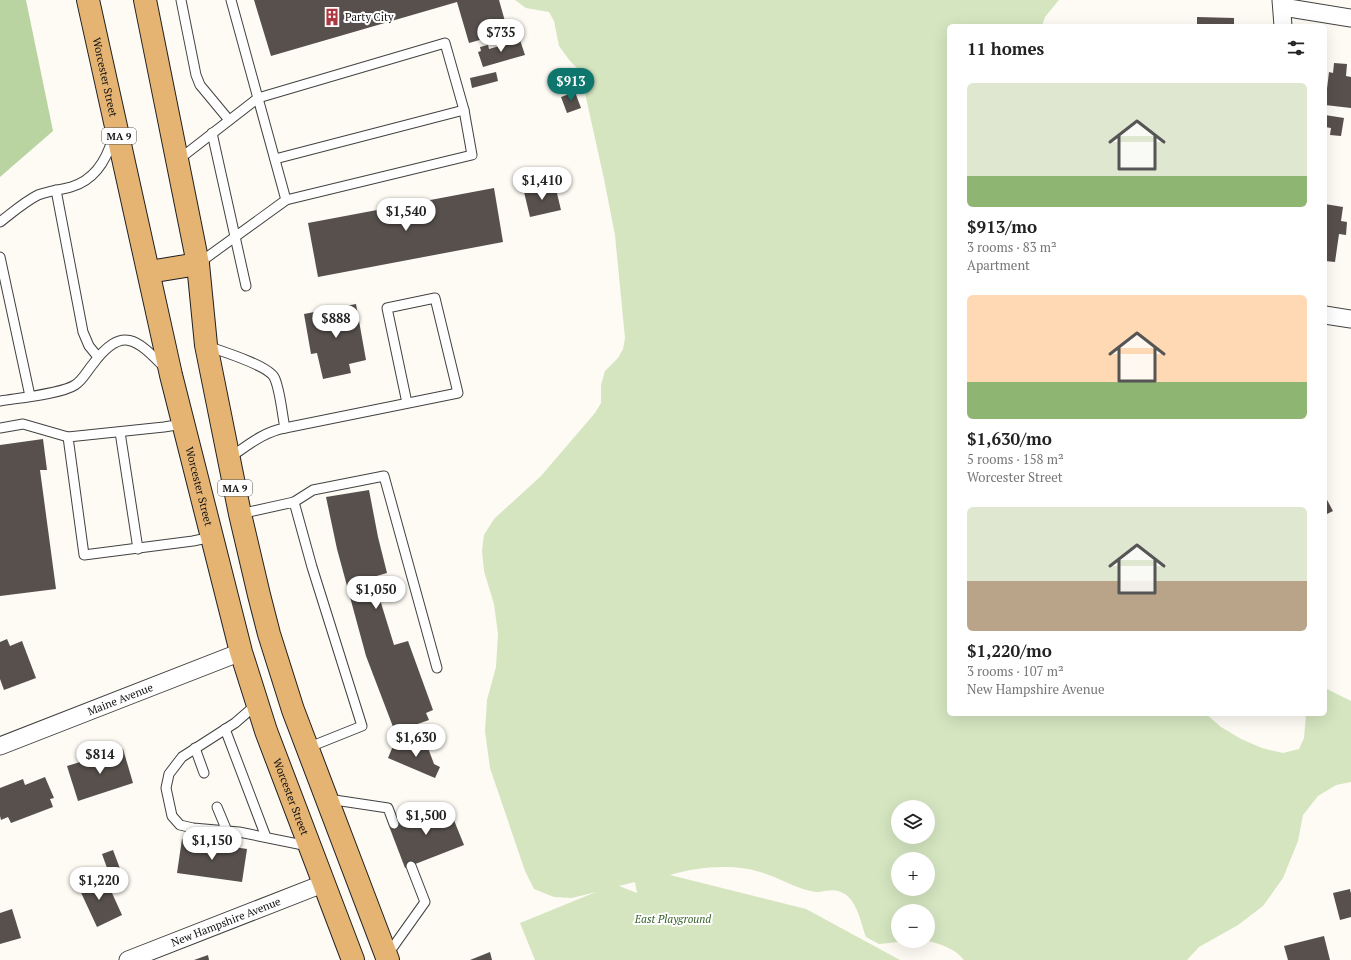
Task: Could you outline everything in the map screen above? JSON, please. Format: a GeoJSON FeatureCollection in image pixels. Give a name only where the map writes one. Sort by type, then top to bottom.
{"type":"FeatureCollection","features":[{"type":"Feature","properties":{"kind":"highway","name":"Worcester Street"},"geometry":{"type":"LineString","coordinates":[[88,0],[172,375],[241,652],[257,704],[277,760],[353,960]]}},
{"type":"Feature","properties":{"kind":"highway","name":"MA 9"},"geometry":{"type":"LineString","coordinates":[[145,0],[198,264],[206,345],[240,514],[269,634],[307,748],[388,958]]}},
{"type":"Feature","properties":{"kind":"highway"},"geometry":{"type":"LineString","coordinates":[[149,272],[198,264]]}},
{"type":"Feature","properties":{"kind":"street"},"geometry":{"type":"LineString","coordinates":[[1283,24],[1282,3],[1351,18]]}},
{"type":"Feature","properties":{"kind":"street"},"geometry":{"type":"LineString","coordinates":[[1327,315],[1351,319]]}},
{"type":"Feature","properties":{"kind":"street","name":"Maine Avenue"},"geometry":{"type":"LineString","coordinates":[[0,746],[241,652]]}},
{"type":"Feature","properties":{"kind":"street","name":"New Hampshire Avenue"},"geometry":{"type":"LineString","coordinates":[[128,960],[324,883]]}},
{"type":"Feature","properties":{"kind":"lane"},"geometry":{"type":"LineString","coordinates":[[182,0],[196,76],[200,85],[229,120]]}},
{"type":"Feature","properties":{"kind":"lane"},"geometry":{"type":"LineString","coordinates":[[231,0],[286,200]]}},
{"type":"Feature","properties":{"kind":"lane"},"geometry":{"type":"LineString","coordinates":[[178,160],[258,98],[445,43],[464,110],[472,155],[286,200],[198,264]]}},
{"type":"Feature","properties":{"kind":"lane"},"geometry":{"type":"LineString","coordinates":[[275,159],[464,110]]}},
{"type":"Feature","properties":{"kind":"lane"},"geometry":{"type":"LineString","coordinates":[[0,222],[32,198],[46,192],[79,184],[86,180],[100,167],[109,150],[116,122]]}},
{"type":"Feature","properties":{"kind":"lane"},"geometry":{"type":"LineString","coordinates":[[212,133],[246,286]]}},
{"type":"Feature","properties":{"kind":"lane"},"geometry":{"type":"LineString","coordinates":[[56,190],[83,332],[89,346],[98,357]]}},
{"type":"Feature","properties":{"kind":"lane"},"geometry":{"type":"LineString","coordinates":[[0,257],[30,396]]}},
{"type":"Feature","properties":{"kind":"lane"},"geometry":{"type":"LineString","coordinates":[[229,458],[263,434],[273,430],[458,393],[435,298],[387,308],[407,403]]}},
{"type":"Feature","properties":{"kind":"lane"},"geometry":{"type":"LineString","coordinates":[[0,401],[58,391],[75,385],[81,380],[104,350],[116,341],[130,341],[144,347],[172,375]]}},
{"type":"Feature","properties":{"kind":"lane"},"geometry":{"type":"LineString","coordinates":[[206,345],[262,367],[273,376],[276,383],[284,428]]}},
{"type":"Feature","properties":{"kind":"lane"},"geometry":{"type":"LineString","coordinates":[[0,428],[23,424],[68,437],[184,424]]}},
{"type":"Feature","properties":{"kind":"lane"},"geometry":{"type":"LineString","coordinates":[[120,432],[138,549]]}},
{"type":"Feature","properties":{"kind":"lane"},"geometry":{"type":"LineString","coordinates":[[68,437],[84,555],[138,549],[212,537]]}},
{"type":"Feature","properties":{"kind":"lane"},"geometry":{"type":"LineString","coordinates":[[240,514],[294,502],[313,490],[384,476],[437,668]]}},
{"type":"Feature","properties":{"kind":"lane"},"geometry":{"type":"LineString","coordinates":[[294,502],[312,567],[362,726],[307,748]]}},
{"type":"Feature","properties":{"kind":"lane"},"geometry":{"type":"LineString","coordinates":[[257,704],[234,723],[182,757],[169,774],[166,788],[172,816],[180,825],[193,828],[227,831],[310,846]]}},
{"type":"Feature","properties":{"kind":"lane"},"geometry":{"type":"LineString","coordinates":[[225,729],[266,837]]}},
{"type":"Feature","properties":{"kind":"lane"},"geometry":{"type":"LineString","coordinates":[[195,748],[204,773]]}},
{"type":"Feature","properties":{"kind":"lane"},"geometry":{"type":"LineString","coordinates":[[326,798],[388,808],[394,824]]}},
{"type":"Feature","properties":{"kind":"lane"},"geometry":{"type":"LineString","coordinates":[[218,807],[227,831]]}},
{"type":"Feature","properties":{"kind":"lane"},"geometry":{"type":"LineString","coordinates":[[388,958],[425,902],[411,866]]}},
{"type":"Feature","properties":{"kind":"green space"},"geometry":{"type":"Polygon","coordinates":[[[0,0],[26,0],[53,131],[0,177],[0,0]]]}},
{"type":"Feature","properties":{"kind":"green space","name":"East Playground"},"geometry":{"type":"Polygon","coordinates":[[[515,0],[1059,0],[1045,17],[1043,24],[947,24],[947,716],[1208,716],[1221,727],[1241,739],[1262,748],[1283,753],[1299,749],[1304,738],[1306,716],[1327,716],[1327,689],[1351,701],[1351,782],[1336,785],[1318,796],[1303,815],[1298,841],[1283,878],[1263,906],[1238,925],[1199,947],[1187,960],[964,960],[957,953],[935,943],[935,904],[891,904],[891,943],[879,944],[866,937],[856,908],[849,898],[841,892],[832,890],[816,892],[794,886],[755,871],[743,868],[718,867],[670,875],[806,909],[900,960],[535,960],[520,923],[596,892],[572,898],[554,897],[534,889],[525,871],[490,768],[485,731],[487,700],[496,667],[498,634],[494,604],[484,571],[482,551],[484,535],[494,519],[541,476],[595,413],[601,403],[601,385],[605,371],[618,358],[623,349],[625,338],[615,235],[583,84],[578,69],[559,46],[554,21],[549,12],[526,8],[515,0]],[[635,882],[619,886],[637,893],[635,882]]]}},
{"type":"Feature","properties":{"kind":"building","name":"Party City"},"geometry":{"type":"Polygon","coordinates":[[[254,0],[499,0],[508,32],[469,43],[457,2],[271,56],[254,0]]]}},
{"type":"Feature","properties":{"kind":"building"},"geometry":{"type":"Polygon","coordinates":[[[1197,17],[1234,18],[1234,24],[1197,24],[1197,17]]]}},
{"type":"Feature","properties":{"kind":"building"},"geometry":{"type":"Polygon","coordinates":[[[520,40],[525,55],[483,67],[478,52],[481,51],[480,47],[488,45],[489,49],[520,40]]]}},
{"type":"Feature","properties":{"kind":"building"},"geometry":{"type":"Polygon","coordinates":[[[1334,63],[1347,64],[1346,76],[1351,77],[1351,108],[1327,105],[1329,72],[1333,73],[1334,63]]]}},
{"type":"Feature","properties":{"kind":"building"},"geometry":{"type":"Polygon","coordinates":[[[496,72],[498,81],[472,88],[470,78],[496,72]]]}},
{"type":"Feature","properties":{"kind":"building"},"geometry":{"type":"Polygon","coordinates":[[[575,92],[581,108],[567,113],[561,97],[575,92]]]}},
{"type":"Feature","properties":{"kind":"building"},"geometry":{"type":"Polygon","coordinates":[[[1327,115],[1344,118],[1341,136],[1330,135],[1331,128],[1327,127],[1327,115]]]}},
{"type":"Feature","properties":{"kind":"building"},"geometry":{"type":"Polygon","coordinates":[[[555,185],[561,210],[530,217],[524,192],[555,185]]]}},
{"type":"Feature","properties":{"kind":"building"},"geometry":{"type":"Polygon","coordinates":[[[494,188],[503,242],[318,277],[308,223],[494,188]]]}},
{"type":"Feature","properties":{"kind":"building"},"geometry":{"type":"Polygon","coordinates":[[[1327,204],[1343,207],[1341,221],[1347,222],[1346,235],[1339,234],[1335,262],[1327,261],[1327,204]]]}},
{"type":"Feature","properties":{"kind":"building"},"geometry":{"type":"Polygon","coordinates":[[[356,304],[366,360],[349,364],[351,373],[323,379],[317,353],[311,354],[304,314],[356,304]]]}},
{"type":"Feature","properties":{"kind":"building"},"geometry":{"type":"Polygon","coordinates":[[[43,439],[47,470],[40,470],[56,589],[0,596],[0,445],[43,439]]]}},
{"type":"Feature","properties":{"kind":"building"},"geometry":{"type":"Polygon","coordinates":[[[369,490],[387,573],[373,577],[394,645],[408,641],[433,710],[426,713],[429,720],[395,732],[366,656],[337,549],[326,497],[369,490]]]}},
{"type":"Feature","properties":{"kind":"building"},"geometry":{"type":"Polygon","coordinates":[[[1327,500],[1333,511],[1327,514],[1327,500]]]}},
{"type":"Feature","properties":{"kind":"building"},"geometry":{"type":"Polygon","coordinates":[[[7,639],[10,646],[22,641],[36,678],[4,690],[0,679],[0,642],[7,639]]]}},
{"type":"Feature","properties":{"kind":"building"},"geometry":{"type":"Polygon","coordinates":[[[425,740],[434,764],[440,767],[435,778],[388,758],[393,746],[400,749],[425,740]]]}},
{"type":"Feature","properties":{"kind":"building"},"geometry":{"type":"Polygon","coordinates":[[[123,749],[133,783],[78,801],[67,766],[123,749]]]}},
{"type":"Feature","properties":{"kind":"building"},"geometry":{"type":"Polygon","coordinates":[[[45,777],[54,798],[50,799],[53,807],[11,823],[8,817],[1,820],[0,788],[23,779],[25,785],[45,777]]]}},
{"type":"Feature","properties":{"kind":"building"},"geometry":{"type":"Polygon","coordinates":[[[447,803],[464,845],[405,868],[389,826],[447,803]]]}},
{"type":"Feature","properties":{"kind":"building"},"geometry":{"type":"Polygon","coordinates":[[[182,839],[247,849],[242,882],[177,873],[182,839]]]}},
{"type":"Feature","properties":{"kind":"building"},"geometry":{"type":"Polygon","coordinates":[[[113,850],[122,874],[111,879],[102,854],[113,850]]]}},
{"type":"Feature","properties":{"kind":"building"},"geometry":{"type":"Polygon","coordinates":[[[94,876],[99,886],[107,882],[122,915],[97,927],[77,884],[94,876]]]}},
{"type":"Feature","properties":{"kind":"building"},"geometry":{"type":"Polygon","coordinates":[[[1350,889],[1351,917],[1340,920],[1333,893],[1350,889]]]}},
{"type":"Feature","properties":{"kind":"building"},"geometry":{"type":"Polygon","coordinates":[[[12,909],[21,938],[0,944],[0,913],[12,909]]]}},
{"type":"Feature","properties":{"kind":"building"},"geometry":{"type":"Polygon","coordinates":[[[1324,936],[1330,960],[1288,960],[1284,946],[1324,936]]]}},
{"type":"Feature","properties":{"kind":"building"},"geometry":{"type":"Polygon","coordinates":[[[490,952],[492,960],[470,960],[490,952]]]}},
{"type":"Feature","properties":{"kind":"building"},"geometry":{"type":"Polygon","coordinates":[[[208,955],[209,960],[194,960],[208,955]]]}},
{"type":"Feature","properties":{"kind":"place","name":"Party City"},"geometry":{"type":"Point","coordinates":[332,17]}}]}
